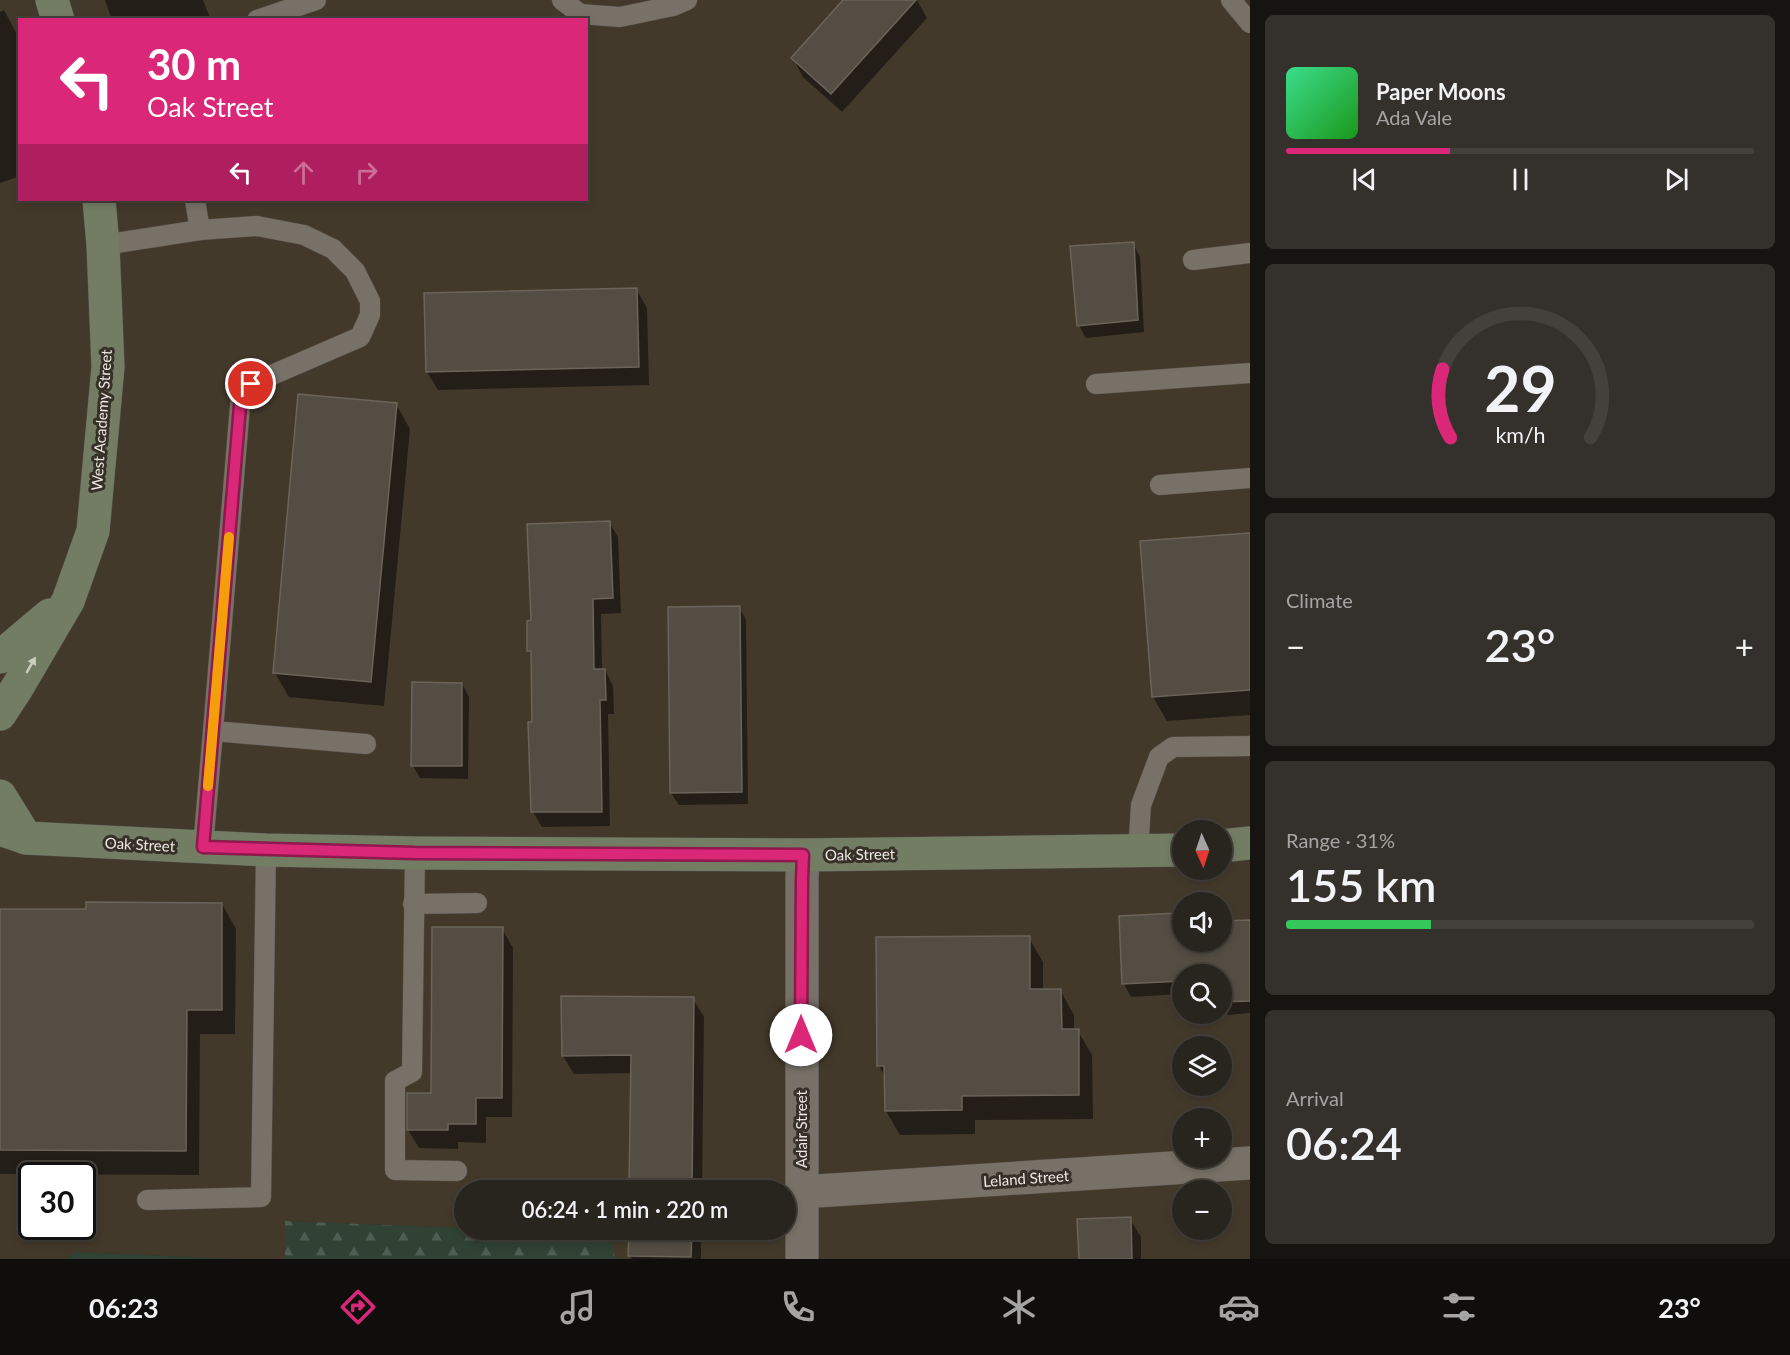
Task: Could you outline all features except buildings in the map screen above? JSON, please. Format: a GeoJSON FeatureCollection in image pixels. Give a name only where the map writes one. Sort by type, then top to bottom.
{"type":"FeatureCollection","features":[{"type":"Feature","properties":{"kind":"street"},"geometry":{"type":"LineString","coordinates":[[52,0],[57,18]]}},
{"type":"Feature","properties":{"kind":"street","name":"West Academy Street"},"geometry":{"type":"LineString","coordinates":[[0,714],[68,601],[93,531],[108,368],[99,201]]}},
{"type":"Feature","properties":{"kind":"street"},"geometry":{"type":"LineString","coordinates":[[0,657],[68,601]]}},
{"type":"Feature","properties":{"kind":"street"},"geometry":{"type":"LineString","coordinates":[[0,796],[13,833]]}},
{"type":"Feature","properties":{"kind":"street","name":"Oak Street"},"geometry":{"type":"LineString","coordinates":[[13,833],[203,847],[415,853],[803,855],[1172,850]]}},
{"type":"Feature","properties":{"kind":"street"},"geometry":{"type":"LineString","coordinates":[[1232,845],[1250,843]]}},
{"type":"Feature","properties":{"kind":"street","name":"Adair Street"},"geometry":{"type":"LineString","coordinates":[[802,1259],[803,855]]}},
{"type":"Feature","properties":{"kind":"street","name":"Leland Street"},"geometry":{"type":"LineString","coordinates":[[801,1192],[1250,1163]]}},
{"type":"Feature","properties":{"kind":"lane"},"geometry":{"type":"LineString","coordinates":[[263,18],[316,0]]}},
{"type":"Feature","properties":{"kind":"lane"},"geometry":{"type":"LineString","coordinates":[[562,0],[580,14],[620,17],[673,6],[687,0]]}},
{"type":"Feature","properties":{"kind":"lane"},"geometry":{"type":"LineString","coordinates":[[1231,0],[1250,23]]}},
{"type":"Feature","properties":{"kind":"lane"},"geometry":{"type":"LineString","coordinates":[[195,201],[200,230]]}},
{"type":"Feature","properties":{"kind":"lane"},"geometry":{"type":"LineString","coordinates":[[103,245],[200,230],[257,226],[304,235],[333,249],[355,271],[370,301],[369,315],[360,337],[251,384],[241,394],[203,847]]}},
{"type":"Feature","properties":{"kind":"lane"},"geometry":{"type":"LineString","coordinates":[[1193,260],[1250,253]]}},
{"type":"Feature","properties":{"kind":"lane"},"geometry":{"type":"LineString","coordinates":[[1096,384],[1250,374]]}},
{"type":"Feature","properties":{"kind":"lane"},"geometry":{"type":"LineString","coordinates":[[1160,486],[1250,478]]}},
{"type":"Feature","properties":{"kind":"lane"},"geometry":{"type":"LineString","coordinates":[[213,731],[366,744]]}},
{"type":"Feature","properties":{"kind":"lane"},"geometry":{"type":"LineString","coordinates":[[1138,852],[1141,805],[1159,757],[1173,747],[1250,746]]}},
{"type":"Feature","properties":{"kind":"lane"},"geometry":{"type":"LineString","coordinates":[[147,1200],[261,1197],[266,850]]}},
{"type":"Feature","properties":{"kind":"lane"},"geometry":{"type":"LineString","coordinates":[[415,853],[412,1072],[395,1081],[395,1170],[457,1171]]}},
{"type":"Feature","properties":{"kind":"lane"},"geometry":{"type":"LineString","coordinates":[[413,904],[477,903]]}},
{"type":"Feature","properties":{"kind":"shaded area"},"geometry":{"type":"Polygon","coordinates":[[[0,0],[1250,0],[1250,1259],[615,1259],[611,1240],[796,1240],[796,1180],[454,1180],[454,1228],[286,1221],[285,1259],[231,1259],[77,1252],[65,1259],[0,1259],[0,0]]]}},
{"type":"Feature","properties":{"kind":"green space"},"geometry":{"type":"Polygon","coordinates":[[[285,1221],[454,1228],[454,1240],[612,1240],[615,1259],[285,1259],[285,1221]]]}},
{"type":"Feature","properties":{"kind":"green space"},"geometry":{"type":"Polygon","coordinates":[[[77,1252],[231,1259],[65,1259],[77,1252]]]}},
{"type":"Feature","properties":{"kind":"slow traffic"},"geometry":{"type":"LineString","coordinates":[[208,786],[229,537]]}},
{"type":"Feature","properties":{"kind":"route"},"geometry":{"type":"LineString","coordinates":[[251,384],[241,394],[203,847],[415,853],[803,855],[801,1035]]}}]}
